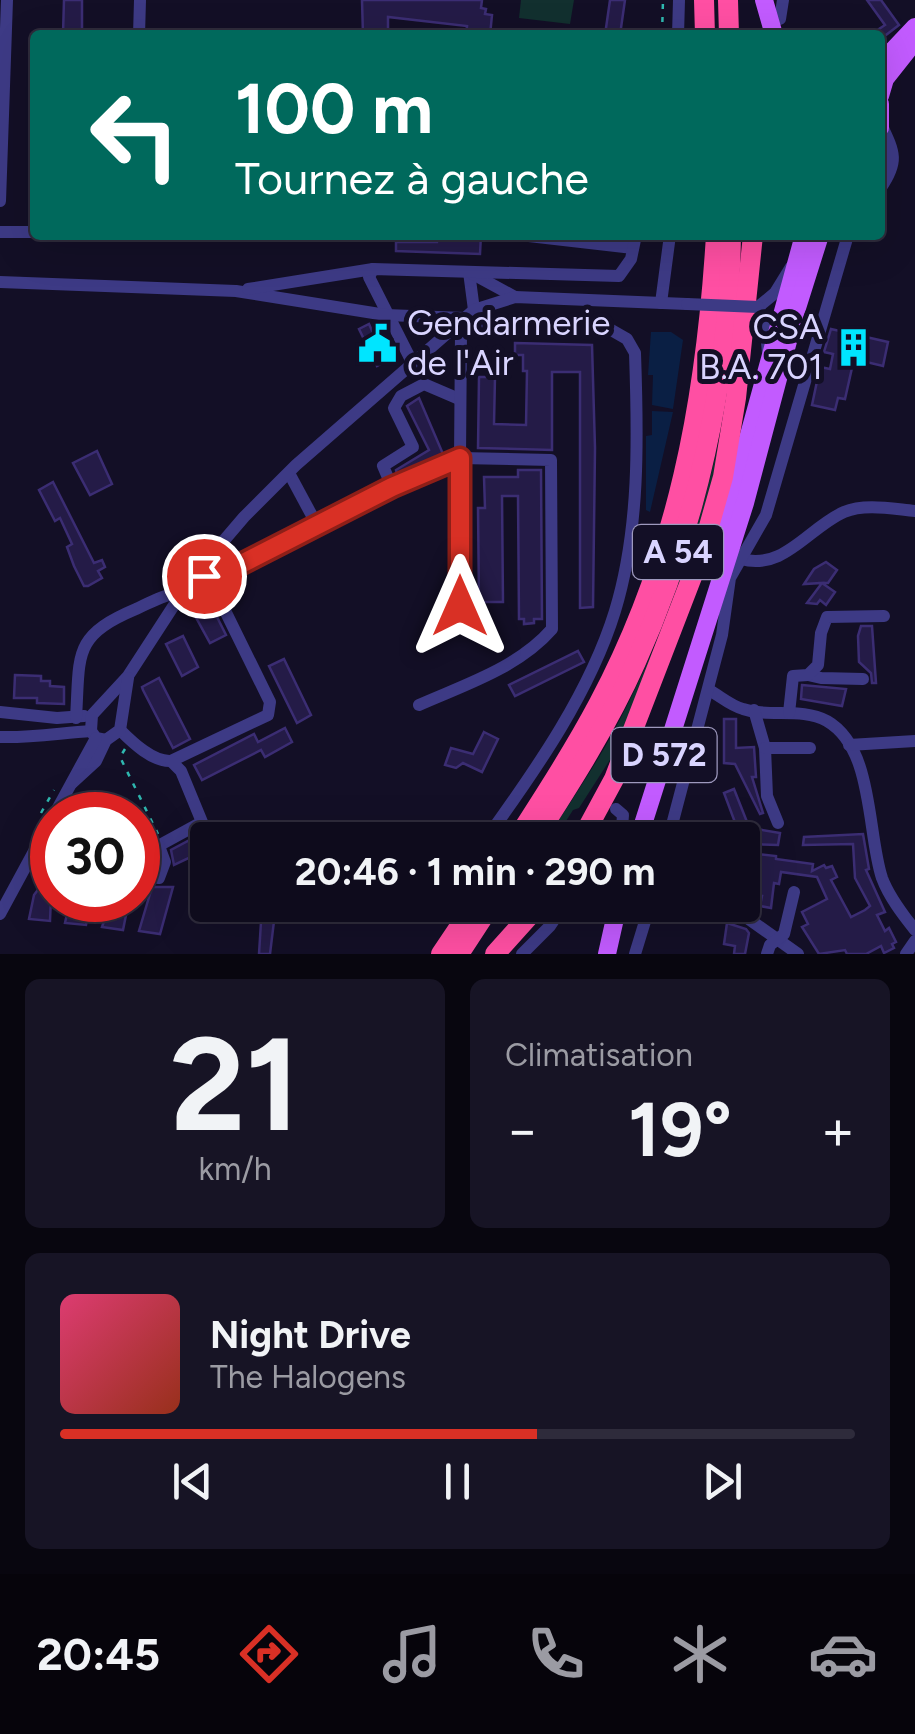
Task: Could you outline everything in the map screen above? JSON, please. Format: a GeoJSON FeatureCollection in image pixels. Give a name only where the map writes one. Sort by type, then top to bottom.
{"type":"FeatureCollection","features":[{"type":"Feature","properties":{"kind":"highway"},"geometry":{"type":"LineString","coordinates":[[704,0],[705,30]]}},
{"type":"Feature","properties":{"kind":"highway"},"geometry":{"type":"LineString","coordinates":[[712,0],[713,30]]}},
{"type":"Feature","properties":{"kind":"highway"},"geometry":{"type":"LineString","coordinates":[[728,0],[728,30]]}},
{"type":"Feature","properties":{"kind":"highway","name":"A 54"},"geometry":{"type":"LineString","coordinates":[[527,822],[600,702],[662,553],[678,500],[700,396],[713,285],[713,240]]}},
{"type":"Feature","properties":{"kind":"highway","name":"A 54"},"geometry":{"type":"LineString","coordinates":[[546,822],[579,771],[635,664],[677,557],[711,429],[729,295],[732,240]]}},
{"type":"Feature","properties":{"kind":"highway"},"geometry":{"type":"LineString","coordinates":[[591,822],[614,779],[702,551],[723,477],[736,398],[752,240]]}},
{"type":"Feature","properties":{"kind":"highway"},"geometry":{"type":"LineString","coordinates":[[441,954],[463,922]]}},
{"type":"Feature","properties":{"kind":"highway"},"geometry":{"type":"LineString","coordinates":[[459,954],[481,922]]}},
{"type":"Feature","properties":{"kind":"highway"},"geometry":{"type":"LineString","coordinates":[[495,954],[524,922]]}},
{"type":"Feature","properties":{"kind":"main road"},"geometry":{"type":"LineString","coordinates":[[764,0],[777,27]]}},
{"type":"Feature","properties":{"kind":"main road"},"geometry":{"type":"LineString","coordinates":[[885,59],[915,26]]}},
{"type":"Feature","properties":{"kind":"main road"},"geometry":{"type":"LineString","coordinates":[[885,79],[915,41]]}},
{"type":"Feature","properties":{"kind":"main road","name":"D 572"},"geometry":{"type":"LineString","coordinates":[[690,669],[726,513],[769,357],[818,240]]}},
{"type":"Feature","properties":{"kind":"main road","name":"D 572"},"geometry":{"type":"LineString","coordinates":[[643,822],[758,460],[801,243]]}},
{"type":"Feature","properties":{"kind":"main road"},"geometry":{"type":"LineString","coordinates":[[596,954],[612,922]]}},
{"type":"Feature","properties":{"kind":"main road"},"geometry":{"type":"LineString","coordinates":[[607,954],[610,929]]}},
{"type":"Feature","properties":{"kind":"street"},"geometry":{"type":"LineString","coordinates":[[0,201],[7,0]]}},
{"type":"Feature","properties":{"kind":"street"},"geometry":{"type":"LineString","coordinates":[[139,30],[140,0]]}},
{"type":"Feature","properties":{"kind":"street"},"geometry":{"type":"LineString","coordinates":[[678,30],[679,0]]}},
{"type":"Feature","properties":{"kind":"street"},"geometry":{"type":"LineString","coordinates":[[777,27],[783,0]]}},
{"type":"Feature","properties":{"kind":"street"},"geometry":{"type":"LineString","coordinates":[[885,182],[894,167],[886,148]]}},
{"type":"Feature","properties":{"kind":"street"},"geometry":{"type":"LineString","coordinates":[[0,232],[30,232]]}},
{"type":"Feature","properties":{"kind":"street"},"geometry":{"type":"LineString","coordinates":[[236,291],[373,269],[619,276],[627,270],[634,242],[601,240]]}},
{"type":"Feature","properties":{"kind":"street"},"geometry":{"type":"LineString","coordinates":[[661,303],[669,240]]}},
{"type":"Feature","properties":{"kind":"street"},"geometry":{"type":"LineString","coordinates":[[673,822],[722,635],[730,578],[766,515],[847,240]]}},
{"type":"Feature","properties":{"kind":"street"},"geometry":{"type":"LineString","coordinates":[[758,307],[774,293],[801,243]]}},
{"type":"Feature","properties":{"kind":"street"},"geometry":{"type":"LineString","coordinates":[[373,269],[369,277],[412,362]]}},
{"type":"Feature","properties":{"kind":"street"},"geometry":{"type":"LineString","coordinates":[[469,272],[515,296]]}},
{"type":"Feature","properties":{"kind":"street"},"geometry":{"type":"LineString","coordinates":[[460,606],[459,399],[461,332],[469,314],[469,272]]}},
{"type":"Feature","properties":{"kind":"street"},"geometry":{"type":"LineString","coordinates":[[0,282],[236,291],[386,315],[469,314],[478,323],[606,327],[627,338],[635,353],[634,505],[628,556],[614,612],[570,708],[498,822]]}},
{"type":"Feature","properties":{"kind":"street"},"geometry":{"type":"LineString","coordinates":[[66,792],[98,736],[95,712],[128,676],[197,572],[244,517],[289,473],[469,314],[515,296],[789,310]]}},
{"type":"Feature","properties":{"kind":"street"},"geometry":{"type":"LineString","coordinates":[[758,307],[766,321],[769,357]]}},
{"type":"Feature","properties":{"kind":"street"},"geometry":{"type":"LineString","coordinates":[[392,487],[382,466],[413,447],[394,408],[401,396],[424,384],[459,399]]}},
{"type":"Feature","properties":{"kind":"street"},"geometry":{"type":"LineString","coordinates":[[210,580],[392,487],[460,458],[551,460],[552,629],[497,671],[419,705]]}},
{"type":"Feature","properties":{"kind":"street"},"geometry":{"type":"LineString","coordinates":[[289,473],[316,525]]}},
{"type":"Feature","properties":{"kind":"street"},"geometry":{"type":"LineString","coordinates":[[741,560],[779,558],[845,511],[915,510]]}},
{"type":"Feature","properties":{"kind":"street"},"geometry":{"type":"LineString","coordinates":[[0,712],[76,718],[109,708],[120,724],[163,762],[268,715],[270,702],[210,580],[197,572]]}},
{"type":"Feature","properties":{"kind":"street"},"geometry":{"type":"LineString","coordinates":[[76,718],[85,641],[110,620],[182,592]]}},
{"type":"Feature","properties":{"kind":"street"},"geometry":{"type":"LineString","coordinates":[[808,675],[818,665],[827,616],[884,616]]}},
{"type":"Feature","properties":{"kind":"street"},"geometry":{"type":"LineString","coordinates":[[120,724],[128,676]]}},
{"type":"Feature","properties":{"kind":"street"},"geometry":{"type":"LineString","coordinates":[[789,713],[793,676],[862,679]]}},
{"type":"Feature","properties":{"kind":"street"},"geometry":{"type":"LineString","coordinates":[[709,690],[743,709],[826,721],[844,736],[870,810],[882,878],[915,930]]}},
{"type":"Feature","properties":{"kind":"street"},"geometry":{"type":"LineString","coordinates":[[754,710],[765,748],[768,796],[778,823]]}},
{"type":"Feature","properties":{"kind":"street"},"geometry":{"type":"LineString","coordinates":[[0,737],[98,736],[120,724]]}},
{"type":"Feature","properties":{"kind":"street"},"geometry":{"type":"LineString","coordinates":[[849,745],[915,741]]}},
{"type":"Feature","properties":{"kind":"street"},"geometry":{"type":"LineString","coordinates":[[765,748],[810,748]]}},
{"type":"Feature","properties":{"kind":"street"},"geometry":{"type":"LineString","coordinates":[[160,878],[164,862],[160,845],[202,822],[181,771],[171,761]]}},
{"type":"Feature","properties":{"kind":"street"},"geometry":{"type":"LineString","coordinates":[[616,809],[623,815],[623,822]]}},
{"type":"Feature","properties":{"kind":"street"},"geometry":{"type":"LineString","coordinates":[[0,914],[30,859]]}},
{"type":"Feature","properties":{"kind":"street"},"geometry":{"type":"LineString","coordinates":[[768,954],[770,945],[784,934],[794,892]]}},
{"type":"Feature","properties":{"kind":"street"},"geometry":{"type":"LineString","coordinates":[[522,954],[549,922]]}},
{"type":"Feature","properties":{"kind":"street"},"geometry":{"type":"LineString","coordinates":[[634,954],[644,922]]}},
{"type":"Feature","properties":{"kind":"street"},"geometry":{"type":"LineString","coordinates":[[754,922],[798,954]]}},
{"type":"Feature","properties":{"kind":"street"},"geometry":{"type":"LineString","coordinates":[[906,954],[915,941]]}},
{"type":"Feature","properties":{"kind":"path"},"geometry":{"type":"LineString","coordinates":[[662,30],[663,0]]}},
{"type":"Feature","properties":{"kind":"path"},"geometry":{"type":"LineString","coordinates":[[126,748],[120,757],[136,792]]}},
{"type":"Feature","properties":{"kind":"green space"},"geometry":{"type":"Polygon","coordinates":[[[521,0],[574,0],[570,24],[519,18],[521,0]]]}},
{"type":"Feature","properties":{"kind":"green space"},"geometry":{"type":"Polygon","coordinates":[[[725,412],[712,502],[613,755],[579,808],[565,822],[558,822],[634,691],[682,574],[725,412]]]}},
{"type":"Feature","properties":{"kind":"water"},"geometry":{"type":"Polygon","coordinates":[[[651,332],[671,332],[683,340],[673,409],[652,405],[653,375],[648,375],[651,332]]]}},
{"type":"Feature","properties":{"kind":"water"},"geometry":{"type":"Polygon","coordinates":[[[652,411],[673,412],[650,512],[646,510],[646,436],[652,435],[652,411]]]}},
{"type":"Feature","properties":{"kind":"building"},"geometry":{"type":"Polygon","coordinates":[[[64,0],[82,0],[82,30],[63,30],[64,0]]]}},
{"type":"Feature","properties":{"kind":"building"},"geometry":{"type":"Polygon","coordinates":[[[362,0],[482,0],[485,14],[492,15],[490,30],[467,30],[467,26],[388,17],[388,30],[363,30],[362,0]]]}},
{"type":"Feature","properties":{"kind":"building"},"geometry":{"type":"Polygon","coordinates":[[[610,0],[625,0],[621,30],[606,30],[610,0]]]}},
{"type":"Feature","properties":{"kind":"building"},"geometry":{"type":"Polygon","coordinates":[[[867,0],[881,0],[899,25],[885,35],[885,30],[878,30],[885,25],[867,0]]]}},
{"type":"Feature","properties":{"kind":"building"},"geometry":{"type":"Polygon","coordinates":[[[481,240],[480,254],[396,251],[396,242],[481,240]]]}},
{"type":"Feature","properties":{"kind":"building","name":"Gendarmerie de l'Air"},"geometry":{"type":"Polygon","coordinates":[[[369,324],[374,335],[382,331],[392,351],[377,366],[359,329],[369,324]]]}},
{"type":"Feature","properties":{"kind":"building"},"geometry":{"type":"Polygon","coordinates":[[[831,329],[888,342],[883,366],[854,359],[845,399],[838,398],[835,410],[812,405],[820,367],[830,369],[833,354],[824,352],[831,329]]]}},
{"type":"Feature","properties":{"kind":"building"},"geometry":{"type":"Polygon","coordinates":[[[515,343],[592,345],[593,607],[580,608],[580,372],[552,372],[552,450],[478,448],[479,377],[495,377],[494,424],[526,425],[527,371],[523,371],[523,355],[515,355],[515,343]]]}},
{"type":"Feature","properties":{"kind":"building"},"geometry":{"type":"Polygon","coordinates":[[[419,398],[443,454],[397,474],[396,470],[429,450],[407,406],[419,398]]]}},
{"type":"Feature","properties":{"kind":"building"},"geometry":{"type":"Polygon","coordinates":[[[97,451],[112,484],[90,495],[73,463],[97,451]]]}},
{"type":"Feature","properties":{"kind":"building"},"geometry":{"type":"Polygon","coordinates":[[[518,470],[541,470],[542,619],[524,624],[524,619],[519,619],[518,496],[502,496],[503,602],[479,602],[478,508],[485,508],[484,477],[518,477],[518,470]]]}},
{"type":"Feature","properties":{"kind":"building"},"geometry":{"type":"Polygon","coordinates":[[[53,482],[94,563],[102,560],[105,567],[98,571],[102,578],[88,586],[84,586],[74,566],[67,547],[72,544],[60,518],[55,521],[39,490],[53,482]]]}},
{"type":"Feature","properties":{"kind":"building"},"geometry":{"type":"Polygon","coordinates":[[[826,562],[837,570],[828,583],[804,584],[814,569],[826,562]]]}},
{"type":"Feature","properties":{"kind":"building"},"geometry":{"type":"Polygon","coordinates":[[[822,583],[835,592],[826,605],[820,600],[817,604],[807,603],[822,583]]]}},
{"type":"Feature","properties":{"kind":"building"},"geometry":{"type":"Polygon","coordinates":[[[208,599],[226,635],[210,643],[193,612],[194,607],[208,599]]]}},
{"type":"Feature","properties":{"kind":"building"},"geometry":{"type":"Polygon","coordinates":[[[861,626],[872,626],[876,683],[872,683],[871,673],[859,662],[861,626]]]}},
{"type":"Feature","properties":{"kind":"building"},"geometry":{"type":"Polygon","coordinates":[[[183,636],[198,667],[182,676],[166,644],[183,636]]]}},
{"type":"Feature","properties":{"kind":"building"},"geometry":{"type":"Polygon","coordinates":[[[578,651],[584,662],[515,696],[509,685],[578,651]]]}},
{"type":"Feature","properties":{"kind":"building"},"geometry":{"type":"Polygon","coordinates":[[[284,659],[311,715],[297,723],[269,666],[284,659]]]}},
{"type":"Feature","properties":{"kind":"building"},"geometry":{"type":"Polygon","coordinates":[[[15,675],[41,676],[41,681],[50,681],[50,686],[64,687],[64,704],[14,698],[15,675]]]}},
{"type":"Feature","properties":{"kind":"building"},"geometry":{"type":"Polygon","coordinates":[[[159,678],[190,739],[173,748],[142,687],[159,678]]]}},
{"type":"Feature","properties":{"kind":"building"},"geometry":{"type":"Polygon","coordinates":[[[802,685],[846,689],[842,706],[801,699],[802,685]]]}},
{"type":"Feature","properties":{"kind":"building"},"geometry":{"type":"Polygon","coordinates":[[[724,719],[736,719],[736,748],[754,747],[756,777],[752,777],[763,813],[760,814],[735,764],[724,763],[724,719]]]}},
{"type":"Feature","properties":{"kind":"building"},"geometry":{"type":"Polygon","coordinates":[[[285,728],[292,742],[265,757],[261,750],[202,780],[194,765],[254,734],[258,742],[285,728]]]}},
{"type":"Feature","properties":{"kind":"building"},"geometry":{"type":"Polygon","coordinates":[[[484,732],[498,739],[482,772],[463,763],[456,768],[445,765],[451,748],[473,754],[484,732]]]}},
{"type":"Feature","properties":{"kind":"building"},"geometry":{"type":"Polygon","coordinates":[[[734,789],[747,822],[735,822],[724,793],[734,789]]]}},
{"type":"Feature","properties":{"kind":"building"},"geometry":{"type":"Polygon","coordinates":[[[760,830],[780,833],[778,845],[760,844],[760,830]]]}},
{"type":"Feature","properties":{"kind":"building"},"geometry":{"type":"Polygon","coordinates":[[[863,834],[869,869],[866,870],[885,912],[877,915],[885,931],[889,928],[896,942],[892,944],[894,948],[884,953],[881,946],[866,954],[847,954],[845,950],[819,954],[802,927],[808,924],[802,912],[827,899],[817,877],[781,872],[779,884],[774,883],[771,908],[760,906],[760,854],[813,864],[812,871],[832,866],[837,877],[831,880],[851,917],[870,906],[855,878],[853,844],[803,845],[804,837],[863,834]]]}},
{"type":"Feature","properties":{"kind":"building"},"geometry":{"type":"Polygon","coordinates":[[[190,840],[190,857],[174,865],[171,850],[190,840]]]}},
{"type":"Feature","properties":{"kind":"building"},"geometry":{"type":"Polygon","coordinates":[[[160,887],[173,887],[160,934],[139,931],[142,922],[160,922],[160,887]]]}},
{"type":"Feature","properties":{"kind":"building"},"geometry":{"type":"Polygon","coordinates":[[[104,922],[125,922],[123,930],[102,927],[104,922]]]}},
{"type":"Feature","properties":{"kind":"building"},"geometry":{"type":"Polygon","coordinates":[[[261,922],[274,922],[270,954],[259,954],[261,922]]]}},
{"type":"Feature","properties":{"kind":"building"},"geometry":{"type":"Polygon","coordinates":[[[727,923],[749,933],[745,954],[734,954],[735,946],[724,944],[727,923]]]}},
{"type":"Feature","properties":{"kind":"place","name":"Gendarmerie de l'Air"},"geometry":{"type":"Point","coordinates":[377,343]}},
{"type":"Feature","properties":{"kind":"place","name":"CSA B.A. 701"},"geometry":{"type":"Point","coordinates":[853,347]}},
{"type":"Feature","properties":{"kind":"route"},"geometry":{"type":"LineString","coordinates":[[204,576],[210,580],[392,487],[460,458],[460,606]]}}]}
